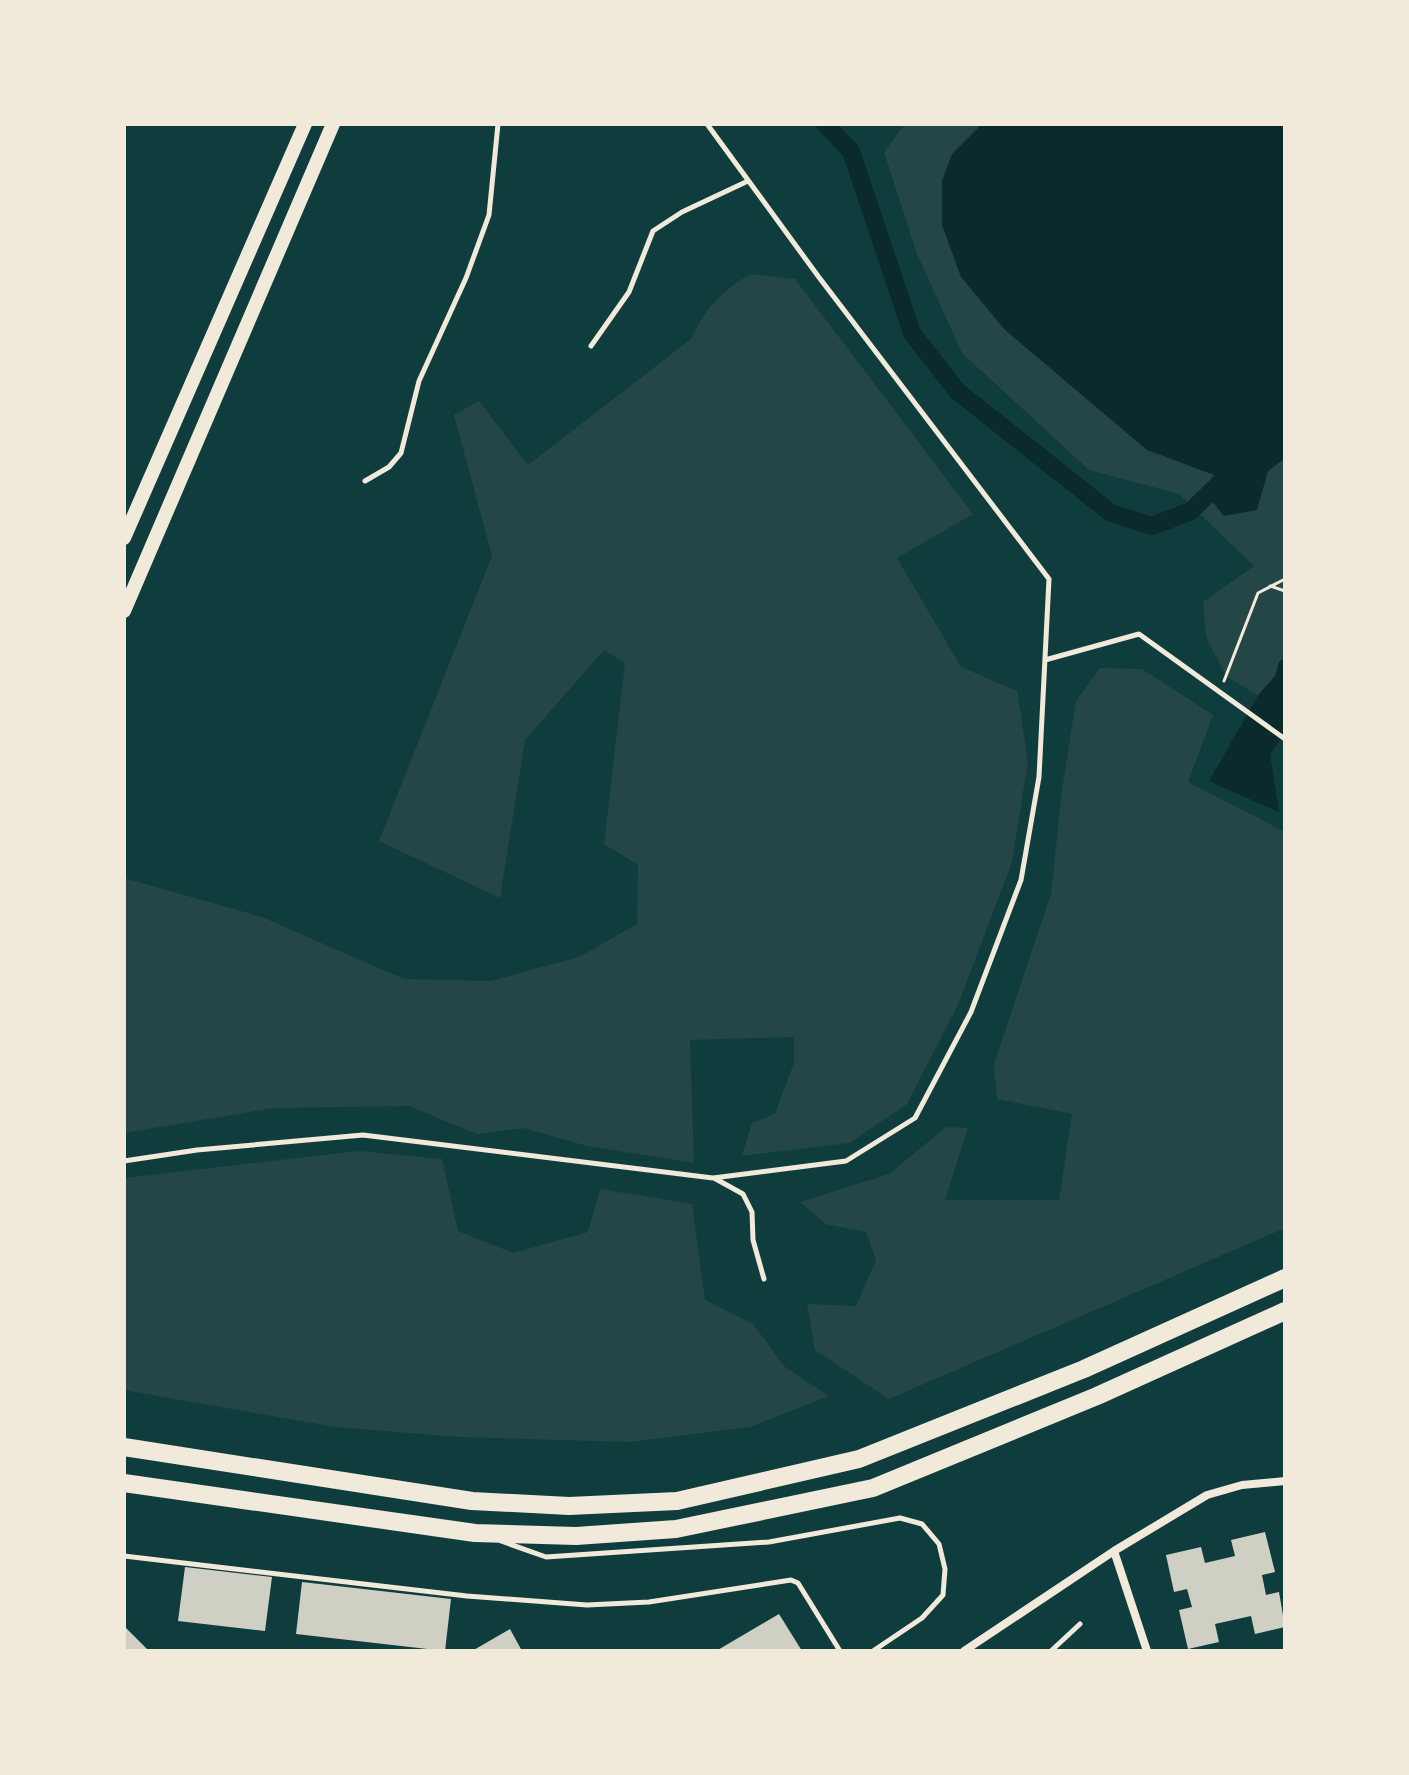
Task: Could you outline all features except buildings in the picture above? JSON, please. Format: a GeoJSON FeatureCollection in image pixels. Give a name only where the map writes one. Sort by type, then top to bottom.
{"type":"FeatureCollection","features":[{"type":"Feature","properties":{"kind":"highway"},"geometry":{"type":"LineString","coordinates":[[124,1447],[472,1501],[569,1506],[677,1501],[859,1459],[1084,1369],[1285,1278]]}},
{"type":"Feature","properties":{"kind":"highway"},"geometry":{"type":"LineString","coordinates":[[124,1483],[475,1533],[576,1536],[676,1529],[873,1488],[1097,1396],[1285,1311]]}},
{"type":"Feature","properties":{"kind":"main road"},"geometry":{"type":"LineString","coordinates":[[124,538],[305,124]]}},
{"type":"Feature","properties":{"kind":"main road"},"geometry":{"type":"LineString","coordinates":[[124,611],[333,124]]}},
{"type":"Feature","properties":{"kind":"street"},"geometry":{"type":"LineString","coordinates":[[964,1651],[1114,1551],[1207,1495],[1242,1485],[1285,1481]]}},
{"type":"Feature","properties":{"kind":"street"},"geometry":{"type":"LineString","coordinates":[[1114,1551],[1147,1651]]}},
{"type":"Feature","properties":{"kind":"lane"},"geometry":{"type":"LineString","coordinates":[[365,481],[389,467],[401,453],[419,381],[485,228],[496,162],[498,124]]}},
{"type":"Feature","properties":{"kind":"lane"},"geometry":{"type":"LineString","coordinates":[[124,1161],[197,1150],[363,1135],[713,1178],[846,1161],[915,1118],[971,1012],[1021,880],[1039,777],[1049,579],[707,124]]}},
{"type":"Feature","properties":{"kind":"lane"},"geometry":{"type":"LineString","coordinates":[[591,346],[629,292],[653,231],[682,212],[748,181]]}},
{"type":"Feature","properties":{"kind":"lane"},"geometry":{"type":"LineString","coordinates":[[1045,660],[1139,634],[1285,739]]}},
{"type":"Feature","properties":{"kind":"lane"},"geometry":{"type":"LineString","coordinates":[[713,1178],[743,1194],[752,1212],[753,1240],[764,1279]]}},
{"type":"Feature","properties":{"kind":"lane"},"geometry":{"type":"LineString","coordinates":[[475,1533],[546,1557],[769,1542],[900,1518],[922,1524],[939,1544],[945,1569],[943,1595],[922,1618],[873,1651]]}},
{"type":"Feature","properties":{"kind":"lane"},"geometry":{"type":"LineString","coordinates":[[124,1556],[467,1596],[587,1605],[649,1602],[791,1580],[798,1583],[840,1651]]}},
{"type":"Feature","properties":{"kind":"lane"},"geometry":{"type":"LineString","coordinates":[[1051,1651],[1080,1624]]}},
{"type":"Feature","properties":{"kind":"path"},"geometry":{"type":"LineString","coordinates":[[1219,692],[1258,593],[1285,579]]}},
{"type":"Feature","properties":{"kind":"path"},"geometry":{"type":"LineString","coordinates":[[1270,586],[1285,591]]}},
{"type":"Feature","properties":{"kind":"shaded area"},"geometry":{"type":"Polygon","coordinates":[[[905,124],[1285,124],[1285,712],[1226,676],[1206,637],[1203,602],[1254,566],[1179,494],[1089,470],[962,353],[917,254],[884,152],[905,124]]]}},
{"type":"Feature","properties":{"kind":"shaded area"},"geometry":{"type":"Polygon","coordinates":[[[982,124],[1285,124],[1285,458],[1268,471],[1257,510],[1224,516],[1203,490],[1214,475],[1147,450],[1005,330],[961,277],[942,225],[942,181],[952,154],[982,124]]]}},
{"type":"Feature","properties":{"kind":"shaded area"},"geometry":{"type":"Polygon","coordinates":[[[750,274],[795,279],[973,514],[897,558],[961,667],[1017,691],[1028,761],[1012,862],[958,1005],[907,1104],[849,1143],[742,1156],[752,1123],[775,1114],[794,1063],[794,1037],[690,1040],[694,1163],[587,1146],[524,1128],[477,1134],[409,1106],[274,1108],[124,1133],[124,878],[262,917],[404,979],[491,981],[579,957],[637,924],[638,865],[604,844],[625,663],[604,650],[525,740],[500,898],[379,841],[492,556],[454,415],[479,401],[528,465],[691,339],[715,302],[750,274]]]}},
{"type":"Feature","properties":{"kind":"shaded area"},"geometry":{"type":"Polygon","coordinates":[[[1285,657],[1285,733],[1270,754],[1279,812],[1209,781],[1259,694],[1275,676],[1279,662],[1285,657]]]}},
{"type":"Feature","properties":{"kind":"shaded area"},"geometry":{"type":"Polygon","coordinates":[[[1100,668],[1142,669],[1213,715],[1188,782],[1285,832],[1285,1228],[889,1399],[815,1350],[807,1304],[856,1306],[876,1260],[866,1232],[826,1224],[800,1202],[889,1174],[946,1127],[968,1128],[945,1200],[1059,1200],[1072,1114],[997,1099],[994,1064],[1051,894],[1062,790],[1076,701],[1100,668]]]}},
{"type":"Feature","properties":{"kind":"shaded area"},"geometry":{"type":"Polygon","coordinates":[[[359,1151],[442,1159],[458,1231],[513,1253],[588,1232],[600,1189],[692,1204],[705,1300],[753,1324],[785,1367],[829,1396],[750,1427],[630,1442],[460,1437],[335,1427],[124,1390],[124,1178],[359,1151]]]}},
{"type":"Feature","properties":{"kind":"waterway"},"geometry":{"type":"LineString","coordinates":[[825,124],[851,151],[912,333],[957,391],[1111,513],[1152,526],[1191,511],[1224,479]]}}]}
